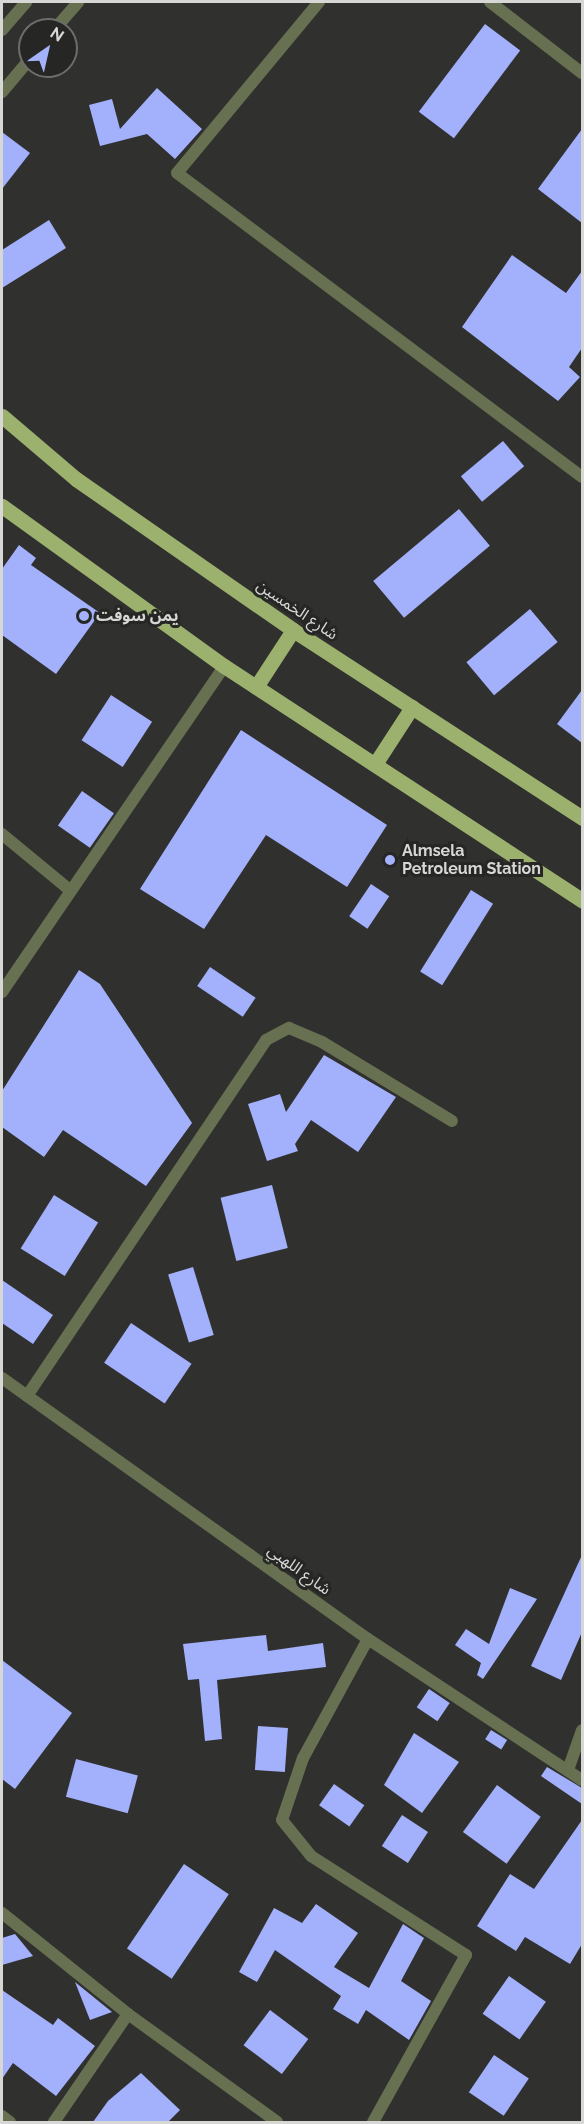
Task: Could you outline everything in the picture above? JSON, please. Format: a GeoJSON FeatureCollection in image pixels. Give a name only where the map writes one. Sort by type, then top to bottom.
{"type":"FeatureCollection","features":[{"type":"Feature","properties":{"kind":"main road","name":"شارع الخمسين"},"geometry":{"type":"LineString","coordinates":[[2,416],[76,479],[293,630],[582,818]]}},
{"type":"Feature","properties":{"kind":"main road"},"geometry":{"type":"LineString","coordinates":[[2,506],[224,666],[582,900]]}},
{"type":"Feature","properties":{"kind":"main road"},"geometry":{"type":"LineString","coordinates":[[256,687],[293,630]]}},
{"type":"Feature","properties":{"kind":"main road"},"geometry":{"type":"LineString","coordinates":[[375,764],[412,707]]}},
{"type":"Feature","properties":{"kind":"street"},"geometry":{"type":"LineString","coordinates":[[2,30],[26,2]]}},
{"type":"Feature","properties":{"kind":"street"},"geometry":{"type":"LineString","coordinates":[[64,18],[78,2]]}},
{"type":"Feature","properties":{"kind":"street"},"geometry":{"type":"LineString","coordinates":[[319,2],[177,173],[582,477]]}},
{"type":"Feature","properties":{"kind":"street"},"geometry":{"type":"LineString","coordinates":[[490,2],[582,73]]}},
{"type":"Feature","properties":{"kind":"street"},"geometry":{"type":"LineString","coordinates":[[2,92],[18,73]]}},
{"type":"Feature","properties":{"kind":"street"},"geometry":{"type":"LineString","coordinates":[[2,992],[224,666]]}},
{"type":"Feature","properties":{"kind":"street"},"geometry":{"type":"LineString","coordinates":[[2,834],[71,891]]}},
{"type":"Feature","properties":{"kind":"street"},"geometry":{"type":"LineString","coordinates":[[27,1396],[267,1040],[289,1028],[322,1042],[452,1121]]}},
{"type":"Feature","properties":{"kind":"street","name":"شارع اللهبي"},"geometry":{"type":"LineString","coordinates":[[2,1378],[368,1639],[582,1780]]}},
{"type":"Feature","properties":{"kind":"street"},"geometry":{"type":"LineString","coordinates":[[368,1639],[303,1758],[282,1820],[311,1856],[466,1956],[373,2122]]}},
{"type":"Feature","properties":{"kind":"street"},"geometry":{"type":"LineString","coordinates":[[568,1770],[582,1730]]}},
{"type":"Feature","properties":{"kind":"street"},"geometry":{"type":"LineString","coordinates":[[2,1913],[128,2014],[278,2122]]}},
{"type":"Feature","properties":{"kind":"street"},"geometry":{"type":"LineString","coordinates":[[54,2122],[128,2014]]}},
{"type":"Feature","properties":{"kind":"street"},"geometry":{"type":"LineString","coordinates":[[2,2116],[10,2122]]}},
{"type":"Feature","properties":{"kind":"building"},"geometry":{"type":"Polygon","coordinates":[[[485,24],[520,50],[454,138],[419,112],[485,24]]]}},
{"type":"Feature","properties":{"kind":"building"},"geometry":{"type":"Polygon","coordinates":[[[157,88],[202,129],[175,159],[147,134],[100,146],[89,105],[112,99],[120,129],[157,88]]]}},
{"type":"Feature","properties":{"kind":"building"},"geometry":{"type":"Polygon","coordinates":[[[582,129],[582,223],[538,189],[582,129]]]}},
{"type":"Feature","properties":{"kind":"building"},"geometry":{"type":"Polygon","coordinates":[[[2,132],[30,153],[2,189],[2,132]]]}},
{"type":"Feature","properties":{"kind":"building"},"geometry":{"type":"Polygon","coordinates":[[[49,220],[66,248],[2,288],[2,250],[49,220]]]}},
{"type":"Feature","properties":{"kind":"building"},"geometry":{"type":"Polygon","coordinates":[[[512,255],[566,293],[582,271],[582,348],[569,367],[580,377],[558,401],[462,327],[512,255]]]}},
{"type":"Feature","properties":{"kind":"building"},"geometry":{"type":"Polygon","coordinates":[[[503,441],[524,466],[482,502],[461,476],[503,441]]]}},
{"type":"Feature","properties":{"kind":"building"},"geometry":{"type":"Polygon","coordinates":[[[459,509],[490,546],[404,618],[373,581],[459,509]]]}},
{"type":"Feature","properties":{"kind":"building"},"geometry":{"type":"Polygon","coordinates":[[[19,545],[36,558],[31,565],[100,613],[56,674],[2,635],[2,569],[19,545]]]}},
{"type":"Feature","properties":{"kind":"building"},"geometry":{"type":"Polygon","coordinates":[[[530,609],[558,642],[494,695],[466,662],[530,609]]]}},
{"type":"Feature","properties":{"kind":"building"},"geometry":{"type":"Polygon","coordinates":[[[582,690],[582,743],[557,724],[582,690]]]}},
{"type":"Feature","properties":{"kind":"building"},"geometry":{"type":"Polygon","coordinates":[[[111,695],[152,722],[123,767],[82,740],[111,695]]]}},
{"type":"Feature","properties":{"kind":"building"},"geometry":{"type":"Polygon","coordinates":[[[241,730],[387,825],[347,887],[266,835],[204,929],[140,889],[241,730]]]}},
{"type":"Feature","properties":{"kind":"building"},"geometry":{"type":"Polygon","coordinates":[[[82,791],[114,813],[90,848],[58,825],[82,791]]]}},
{"type":"Feature","properties":{"kind":"building"},"geometry":{"type":"Polygon","coordinates":[[[371,884],[389,896],[367,929],[349,916],[371,884]]]}},
{"type":"Feature","properties":{"kind":"building"},"geometry":{"type":"Polygon","coordinates":[[[471,890],[493,904],[442,985],[420,971],[471,890]]]}},
{"type":"Feature","properties":{"kind":"building"},"geometry":{"type":"Polygon","coordinates":[[[210,967],[256,998],[243,1017],[197,986],[210,967]]]}},
{"type":"Feature","properties":{"kind":"building"},"geometry":{"type":"Polygon","coordinates":[[[79,970],[100,984],[192,1123],[146,1186],[63,1130],[44,1157],[2,1127],[2,1091],[79,970]]]}},
{"type":"Feature","properties":{"kind":"building"},"geometry":{"type":"Polygon","coordinates":[[[324,1055],[396,1097],[358,1152],[311,1120],[295,1144],[298,1151],[267,1161],[248,1104],[280,1094],[286,1112],[324,1055]]]}},
{"type":"Feature","properties":{"kind":"building"},"geometry":{"type":"Polygon","coordinates":[[[272,1185],[288,1248],[236,1261],[221,1198],[272,1185]]]}},
{"type":"Feature","properties":{"kind":"building"},"geometry":{"type":"Polygon","coordinates":[[[54,1195],[98,1223],[65,1276],[21,1248],[54,1195]]]}},
{"type":"Feature","properties":{"kind":"building"},"geometry":{"type":"Polygon","coordinates":[[[193,1267],[214,1335],[189,1342],[168,1275],[193,1267]]]}},
{"type":"Feature","properties":{"kind":"building"},"geometry":{"type":"Polygon","coordinates":[[[2,1280],[53,1315],[33,1344],[2,1323],[2,1280]]]}},
{"type":"Feature","properties":{"kind":"building"},"geometry":{"type":"Polygon","coordinates":[[[131,1323],[192,1364],[165,1404],[104,1363],[131,1323]]]}},
{"type":"Feature","properties":{"kind":"building"},"geometry":{"type":"Polygon","coordinates":[[[582,1555],[582,1632],[561,1680],[531,1666],[582,1555]]]}},
{"type":"Feature","properties":{"kind":"building"},"geometry":{"type":"Polygon","coordinates":[[[510,1588],[537,1599],[483,1679],[477,1675],[481,1663],[455,1645],[466,1629],[489,1644],[510,1588]]]}},
{"type":"Feature","properties":{"kind":"building"},"geometry":{"type":"Polygon","coordinates":[[[266,1635],[268,1651],[323,1643],[326,1667],[217,1680],[222,1739],[205,1741],[199,1679],[188,1680],[183,1644],[266,1635]]]}},
{"type":"Feature","properties":{"kind":"building"},"geometry":{"type":"Polygon","coordinates":[[[2,1660],[72,1713],[15,1789],[2,1779],[2,1660]]]}},
{"type":"Feature","properties":{"kind":"building"},"geometry":{"type":"Polygon","coordinates":[[[429,1689],[450,1703],[437,1721],[417,1707],[429,1689]]]}},
{"type":"Feature","properties":{"kind":"building"},"geometry":{"type":"Polygon","coordinates":[[[258,1726],[288,1728],[285,1772],[255,1770],[258,1726]]]}},
{"type":"Feature","properties":{"kind":"building"},"geometry":{"type":"Polygon","coordinates":[[[491,1730],[507,1740],[501,1749],[485,1739],[491,1730]]]}},
{"type":"Feature","properties":{"kind":"building"},"geometry":{"type":"Polygon","coordinates":[[[414,1733],[459,1762],[422,1813],[384,1785],[414,1733]]]}},
{"type":"Feature","properties":{"kind":"building"},"geometry":{"type":"Polygon","coordinates":[[[76,1759],[138,1776],[128,1813],[66,1797],[76,1759]]]}},
{"type":"Feature","properties":{"kind":"building"},"geometry":{"type":"Polygon","coordinates":[[[547,1767],[582,1788],[582,1804],[541,1776],[547,1767]]]}},
{"type":"Feature","properties":{"kind":"building"},"geometry":{"type":"Polygon","coordinates":[[[334,1784],[364,1805],[349,1827],[319,1805],[334,1784]]]}},
{"type":"Feature","properties":{"kind":"building"},"geometry":{"type":"Polygon","coordinates":[[[497,1785],[541,1817],[507,1864],[463,1832],[497,1785]]]}},
{"type":"Feature","properties":{"kind":"building"},"geometry":{"type":"Polygon","coordinates":[[[402,1815],[428,1832],[408,1863],[382,1846],[402,1815]]]}},
{"type":"Feature","properties":{"kind":"building"},"geometry":{"type":"Polygon","coordinates":[[[582,1820],[582,1944],[570,1964],[525,1937],[516,1951],[477,1926],[510,1874],[534,1889],[582,1820]]]}},
{"type":"Feature","properties":{"kind":"building"},"geometry":{"type":"Polygon","coordinates":[[[184,1864],[229,1894],[172,1979],[127,1949],[184,1864]]]}},
{"type":"Feature","properties":{"kind":"building"},"geometry":{"type":"Polygon","coordinates":[[[316,1904],[358,1933],[334,1967],[369,1988],[403,1924],[424,1938],[401,1981],[431,2001],[409,2040],[366,2010],[358,2024],[333,2009],[341,1996],[275,1950],[257,1982],[239,1972],[274,1908],[302,1923],[316,1904]]]}},
{"type":"Feature","properties":{"kind":"building"},"geometry":{"type":"Polygon","coordinates":[[[15,1934],[33,1956],[2,1965],[2,1938],[15,1934]]]}},
{"type":"Feature","properties":{"kind":"building"},"geometry":{"type":"Polygon","coordinates":[[[509,1976],[546,2002],[519,2039],[483,2014],[509,1976]]]}},
{"type":"Feature","properties":{"kind":"building"},"geometry":{"type":"Polygon","coordinates":[[[75,1982],[112,2012],[90,2020],[75,1982]]]}},
{"type":"Feature","properties":{"kind":"building"},"geometry":{"type":"Polygon","coordinates":[[[2,1990],[53,2025],[58,2018],[95,2046],[56,2096],[13,2063],[2,2079],[2,1990]]]}},
{"type":"Feature","properties":{"kind":"building"},"geometry":{"type":"Polygon","coordinates":[[[270,2010],[308,2039],[282,2074],[244,2045],[270,2010]]]}},
{"type":"Feature","properties":{"kind":"building"},"geometry":{"type":"Polygon","coordinates":[[[494,2055],[529,2078],[504,2116],[469,2092],[494,2055]]]}},
{"type":"Feature","properties":{"kind":"building"},"geometry":{"type":"Polygon","coordinates":[[[141,2073],[180,2110],[168,2122],[93,2122],[108,2101],[141,2073]]]}},
{"type":"Feature","properties":{"kind":"place","name":"يمن سوفت"},"geometry":{"type":"Point","coordinates":[84,616]}},
{"type":"Feature","properties":{"kind":"place","name":"Almsela Petroleum Station"},"geometry":{"type":"Point","coordinates":[390,860]}}]}
